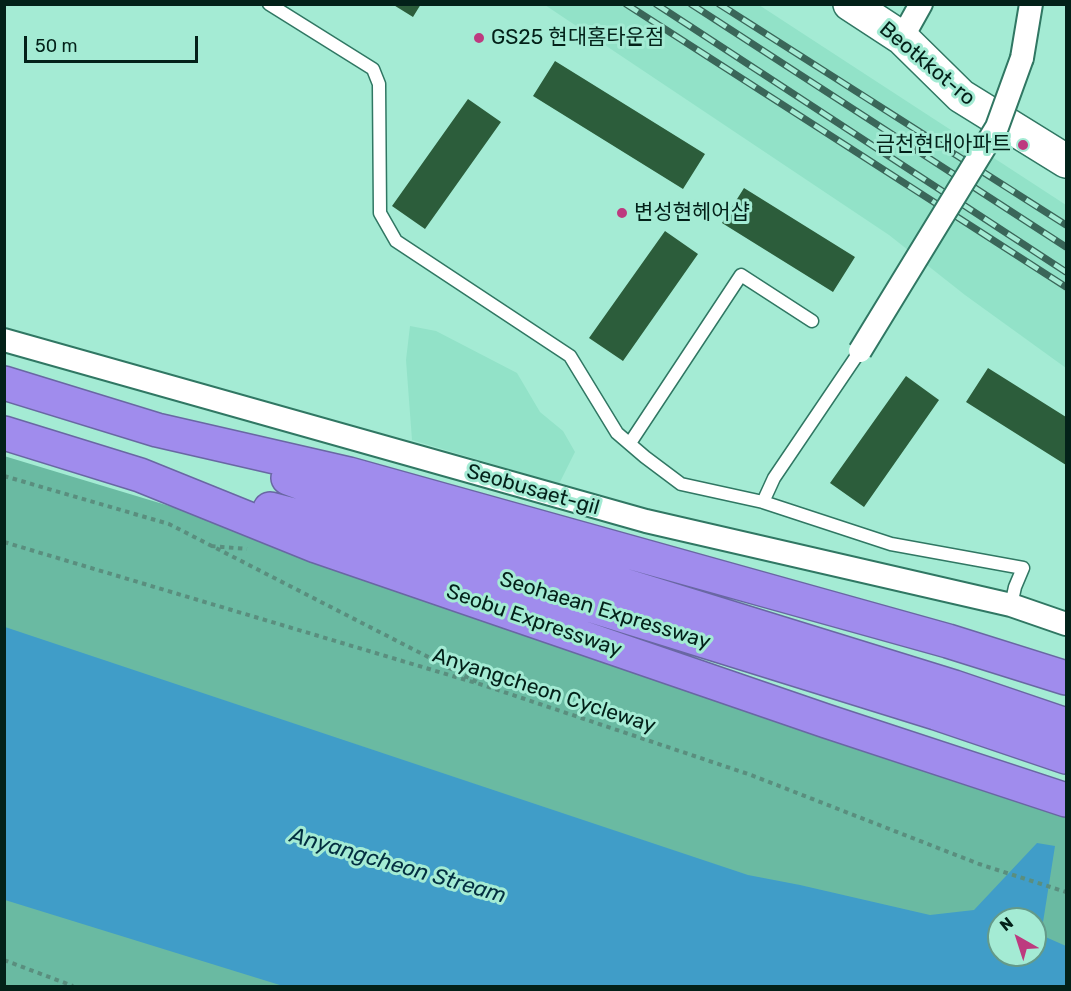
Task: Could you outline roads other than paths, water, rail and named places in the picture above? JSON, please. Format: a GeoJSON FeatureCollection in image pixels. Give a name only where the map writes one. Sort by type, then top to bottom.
{"type":"FeatureCollection","features":[{"type":"Feature","properties":{"kind":"highway"},"geometry":{"type":"LineString","coordinates":[[4,383],[157,430],[383,484],[936,637],[1066,678]]}},
{"type":"Feature","properties":{"kind":"highway","name":"Seohaean Expressway"},"geometry":{"type":"LineString","coordinates":[[157,430],[339,497],[954,687],[1066,725]]}},
{"type":"Feature","properties":{"kind":"highway","name":"Seobu Expressway"},"geometry":{"type":"LineString","coordinates":[[4,433],[140,475],[316,546],[826,721],[1066,800]]}},
{"type":"Feature","properties":{"kind":"highway","name":"Seohaean Expressway"},"geometry":{"type":"LineString","coordinates":[[140,475],[332,525],[936,713],[1066,757]]}},
{"type":"Feature","properties":{"kind":"street","name":"Beotkkot-ro"},"geometry":{"type":"LineString","coordinates":[[849,4],[902,38],[961,96],[1066,161]]}},
{"type":"Feature","properties":{"kind":"street"},"geometry":{"type":"LineString","coordinates":[[902,38],[921,4]]}},
{"type":"Feature","properties":{"kind":"street"},"geometry":{"type":"LineString","coordinates":[[860,351],[997,127],[1022,58],[1031,4]]}},
{"type":"Feature","properties":{"kind":"street","name":"Seobusaet-gil"},"geometry":{"type":"LineString","coordinates":[[4,340],[646,521],[1011,605],[1066,624]]}},
{"type":"Feature","properties":{"kind":"lane"},"geometry":{"type":"LineString","coordinates":[[269,4],[373,69],[379,84],[380,213],[396,241],[570,356],[617,433],[681,484],[763,502],[891,544],[1023,568],[1011,605]]}},
{"type":"Feature","properties":{"kind":"lane"},"geometry":{"type":"LineString","coordinates":[[630,443],[741,275],[812,321]]}},
{"type":"Feature","properties":{"kind":"lane"},"geometry":{"type":"LineString","coordinates":[[763,502],[774,478],[860,351]]}},
{"type":"Feature","properties":{"kind":"water","name":"Anyangcheon Stream"},"geometry":{"type":"Polygon","coordinates":[[[5,627],[748,875],[930,915],[974,910],[1037,843],[1055,846],[1045,907],[987,907],[987,967],[1047,967],[1047,938],[1066,946],[1066,986],[283,986],[5,900],[5,627]]]}},
{"type":"Feature","properties":{"kind":"railway"},"geometry":{"type":"LineString","coordinates":[[626,4],[1066,287]]}},
{"type":"Feature","properties":{"kind":"railway"},"geometry":{"type":"LineString","coordinates":[[656,4],[1066,272]]}},
{"type":"Feature","properties":{"kind":"railway"},"geometry":{"type":"LineString","coordinates":[[691,4],[1066,247]]}},
{"type":"Feature","properties":{"kind":"railway"},"geometry":{"type":"LineString","coordinates":[[719,4],[1066,225]]}},
{"type":"Feature","properties":{"kind":"place","name":"GS25 현대홈타운점"},"geometry":{"type":"Point","coordinates":[479,38]}},
{"type":"Feature","properties":{"kind":"place","name":"금천현대아파트"},"geometry":{"type":"Point","coordinates":[1023,145]}},
{"type":"Feature","properties":{"kind":"place","name":"변성현헤어샵"},"geometry":{"type":"Point","coordinates":[622,213]}}]}
